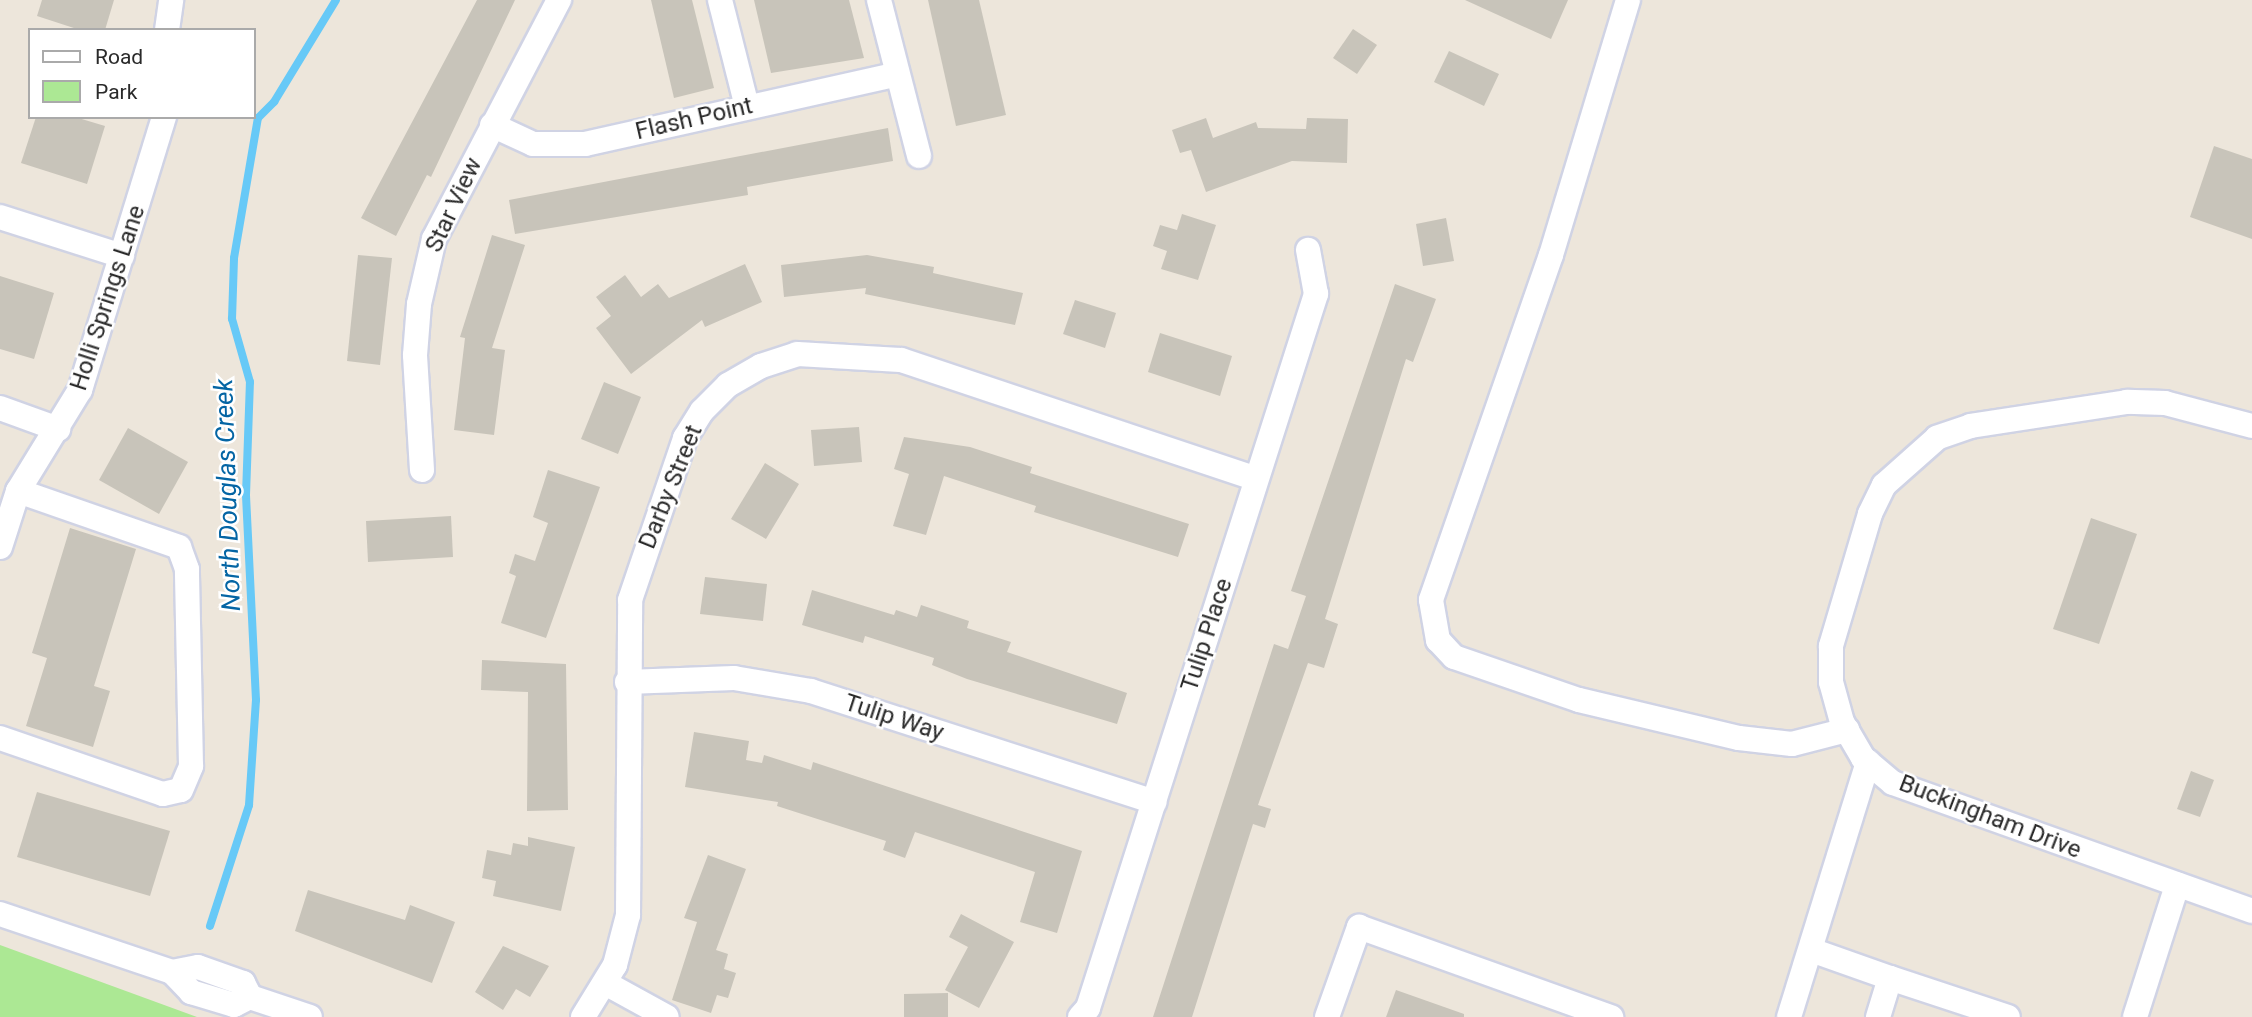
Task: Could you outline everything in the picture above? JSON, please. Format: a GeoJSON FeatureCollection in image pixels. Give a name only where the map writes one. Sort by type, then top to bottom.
{"type":"FeatureCollection","features":[{"type":"Feature","properties":{"kind":"street"},"geometry":{"type":"LineString","coordinates":[[167,28],[171,0]]}},
{"type":"Feature","properties":{"kind":"street","name":"Star View"},"geometry":{"type":"LineString","coordinates":[[422,470],[415,355],[419,304],[435,239],[559,0]]}},
{"type":"Feature","properties":{"kind":"street"},"geometry":{"type":"LineString","coordinates":[[720,0],[747,107]]}},
{"type":"Feature","properties":{"kind":"street"},"geometry":{"type":"LineString","coordinates":[[879,0],[919,156]]}},
{"type":"Feature","properties":{"kind":"street"},"geometry":{"type":"LineString","coordinates":[[1628,0],[1542,282],[1431,600],[1438,640],[1454,657],[1579,700],[1739,738],[1792,744],[1847,730]]}},
{"type":"Feature","properties":{"kind":"street","name":"Flash Point"},"geometry":{"type":"LineString","coordinates":[[492,125],[553,147],[897,74]]}},
{"type":"Feature","properties":{"kind":"street","name":"Holli Springs Lane"},"geometry":{"type":"LineString","coordinates":[[0,547],[18,491],[80,390],[163,119]]}},
{"type":"Feature","properties":{"kind":"street"},"geometry":{"type":"LineString","coordinates":[[0,217],[122,256]]}},
{"type":"Feature","properties":{"kind":"street","name":"Tulip Place"},"geometry":{"type":"LineString","coordinates":[[1080,1017],[1088,1008],[1316,294],[1308,250]]}},
{"type":"Feature","properties":{"kind":"street","name":"Darby Street"},"geometry":{"type":"LineString","coordinates":[[583,1017],[607,984],[623,941],[630,889],[627,682],[630,600],[685,438],[702,411],[728,385],[761,366],[797,354],[901,360],[1256,479]]}},
{"type":"Feature","properties":{"kind":"street","name":"Buckingham Drive"},"geometry":{"type":"LineString","coordinates":[[2252,426],[2165,403],[2127,402],[1971,426],[1937,438],[1884,485],[1837,614],[1831,682],[1847,730],[1868,762],[1893,782],[1928,798],[2252,911]]}},
{"type":"Feature","properties":{"kind":"street"},"geometry":{"type":"LineString","coordinates":[[0,408],[58,429]]}},
{"type":"Feature","properties":{"kind":"street"},"geometry":{"type":"LineString","coordinates":[[0,738],[163,794],[181,790],[191,766],[187,569],[180,547],[18,491]]}},
{"type":"Feature","properties":{"kind":"street","name":"Tulip Way"},"geometry":{"type":"LineString","coordinates":[[627,682],[734,678],[811,691],[1154,802]]}},
{"type":"Feature","properties":{"kind":"street"},"geometry":{"type":"LineString","coordinates":[[1789,1017],[1868,762]]}},
{"type":"Feature","properties":{"kind":"street"},"geometry":{"type":"LineString","coordinates":[[2135,1017],[2177,885]]}},
{"type":"Feature","properties":{"kind":"street"},"geometry":{"type":"LineString","coordinates":[[0,914],[172,972],[198,967],[243,983],[250,997],[310,1017]]}},
{"type":"Feature","properties":{"kind":"street"},"geometry":{"type":"LineString","coordinates":[[1327,1017],[1359,928],[1611,1017]]}},
{"type":"Feature","properties":{"kind":"street"},"geometry":{"type":"LineString","coordinates":[[1811,950],[2008,1017]]}},
{"type":"Feature","properties":{"kind":"street"},"geometry":{"type":"LineString","coordinates":[[1878,1017],[1890,978]]}},
{"type":"Feature","properties":{"kind":"street"},"geometry":{"type":"LineString","coordinates":[[607,984],[667,1017]]}},
{"type":"Feature","properties":{"kind":"green space"},"geometry":{"type":"Polygon","coordinates":[[[0,945],[197,1017],[0,1017],[0,945]]]}},
{"type":"Feature","properties":{"kind":"building"},"geometry":{"type":"Polygon","coordinates":[[[42,0],[114,0],[106,28],[74,28],[37,16],[42,0]]]}},
{"type":"Feature","properties":{"kind":"building"},"geometry":{"type":"Polygon","coordinates":[[[477,0],[515,0],[431,177],[427,175],[396,236],[361,218],[477,0]]]}},
{"type":"Feature","properties":{"kind":"building"},"geometry":{"type":"Polygon","coordinates":[[[651,0],[692,0],[714,88],[674,98],[651,0]]]}},
{"type":"Feature","properties":{"kind":"building"},"geometry":{"type":"Polygon","coordinates":[[[754,0],[849,0],[864,58],[771,73],[754,0]]]}},
{"type":"Feature","properties":{"kind":"building"},"geometry":{"type":"Polygon","coordinates":[[[928,0],[979,0],[1006,115],[956,126],[928,0]]]}},
{"type":"Feature","properties":{"kind":"building"},"geometry":{"type":"Polygon","coordinates":[[[1465,0],[1568,0],[1551,39],[1465,0]]]}},
{"type":"Feature","properties":{"kind":"building"},"geometry":{"type":"Polygon","coordinates":[[[1353,29],[1377,45],[1357,74],[1333,58],[1353,29]]]}},
{"type":"Feature","properties":{"kind":"building"},"geometry":{"type":"Polygon","coordinates":[[[1449,51],[1499,74],[1484,106],[1434,82],[1449,51]]]}},
{"type":"Feature","properties":{"kind":"building"},"geometry":{"type":"Polygon","coordinates":[[[1206,118],[1213,138],[1256,122],[1258,128],[1306,129],[1307,118],[1348,119],[1347,163],[1292,161],[1206,192],[1191,150],[1180,153],[1172,130],[1206,118]]]}},
{"type":"Feature","properties":{"kind":"building"},"geometry":{"type":"Polygon","coordinates":[[[35,119],[82,119],[105,126],[87,184],[21,163],[35,119]]]}},
{"type":"Feature","properties":{"kind":"building"},"geometry":{"type":"Polygon","coordinates":[[[888,128],[893,161],[747,187],[748,195],[515,234],[509,200],[888,128]]]}},
{"type":"Feature","properties":{"kind":"building"},"geometry":{"type":"Polygon","coordinates":[[[2214,146],[2252,159],[2252,239],[2190,217],[2214,146]]]}},
{"type":"Feature","properties":{"kind":"building"},"geometry":{"type":"Polygon","coordinates":[[[1182,214],[1216,225],[1198,280],[1161,269],[1167,251],[1153,246],[1160,225],[1177,230],[1182,214]]]}},
{"type":"Feature","properties":{"kind":"building"},"geometry":{"type":"Polygon","coordinates":[[[1446,218],[1454,261],[1423,266],[1416,224],[1446,218]]]}},
{"type":"Feature","properties":{"kind":"building"},"geometry":{"type":"Polygon","coordinates":[[[492,235],[525,245],[492,348],[505,350],[494,435],[454,430],[465,338],[460,337],[492,235]]]}},
{"type":"Feature","properties":{"kind":"building"},"geometry":{"type":"Polygon","coordinates":[[[358,255],[392,258],[380,365],[347,361],[358,255]]]}},
{"type":"Feature","properties":{"kind":"building"},"geometry":{"type":"Polygon","coordinates":[[[867,255],[934,267],[933,273],[1023,293],[1015,325],[865,294],[866,288],[784,297],[781,265],[867,255]]]}},
{"type":"Feature","properties":{"kind":"building"},"geometry":{"type":"Polygon","coordinates":[[[745,264],[762,302],[705,327],[702,320],[631,374],[596,328],[611,316],[596,297],[625,275],[641,297],[658,284],[669,298],[745,264]]]}},
{"type":"Feature","properties":{"kind":"building"},"geometry":{"type":"Polygon","coordinates":[[[0,276],[54,293],[34,359],[0,349],[0,276]]]}},
{"type":"Feature","properties":{"kind":"building"},"geometry":{"type":"Polygon","coordinates":[[[1395,284],[1436,299],[1413,362],[1406,359],[1325,619],[1338,624],[1324,668],[1308,663],[1258,805],[1271,809],[1265,828],[1253,824],[1192,1017],[1153,1017],[1274,644],[1288,649],[1306,596],[1291,591],[1395,284]]]}},
{"type":"Feature","properties":{"kind":"building"},"geometry":{"type":"Polygon","coordinates":[[[1075,300],[1116,313],[1105,348],[1063,334],[1075,300]]]}},
{"type":"Feature","properties":{"kind":"building"},"geometry":{"type":"Polygon","coordinates":[[[1160,333],[1232,356],[1220,396],[1148,372],[1160,333]]]}},
{"type":"Feature","properties":{"kind":"building"},"geometry":{"type":"Polygon","coordinates":[[[604,382],[641,397],[618,454],[581,439],[604,382]]]}},
{"type":"Feature","properties":{"kind":"building"},"geometry":{"type":"Polygon","coordinates":[[[859,427],[862,462],[814,466],[811,430],[859,427]]]}},
{"type":"Feature","properties":{"kind":"building"},"geometry":{"type":"Polygon","coordinates":[[[128,428],[188,462],[159,514],[99,480],[128,428]]]}},
{"type":"Feature","properties":{"kind":"building"},"geometry":{"type":"Polygon","coordinates":[[[904,437],[970,447],[1032,467],[1030,473],[1189,524],[1178,557],[1034,512],[1036,506],[944,476],[926,535],[893,526],[909,474],[894,469],[904,437]]]}},
{"type":"Feature","properties":{"kind":"building"},"geometry":{"type":"Polygon","coordinates":[[[765,463],[799,484],[766,539],[731,519],[765,463]]]}},
{"type":"Feature","properties":{"kind":"building"},"geometry":{"type":"Polygon","coordinates":[[[548,470],[600,487],[546,638],[501,623],[516,576],[509,573],[515,554],[535,561],[548,523],[533,517],[548,470]]]}},
{"type":"Feature","properties":{"kind":"building"},"geometry":{"type":"Polygon","coordinates":[[[451,516],[453,557],[368,562],[366,521],[451,516]]]}},
{"type":"Feature","properties":{"kind":"building"},"geometry":{"type":"Polygon","coordinates":[[[2091,518],[2137,534],[2099,644],[2053,629],[2091,518]]]}},
{"type":"Feature","properties":{"kind":"building"},"geometry":{"type":"Polygon","coordinates":[[[70,528],[136,549],[94,686],[110,691],[93,747],[26,726],[47,658],[32,653],[70,528]]]}},
{"type":"Feature","properties":{"kind":"building"},"geometry":{"type":"Polygon","coordinates":[[[705,577],[767,584],[763,621],[700,614],[705,577]]]}},
{"type":"Feature","properties":{"kind":"building"},"geometry":{"type":"Polygon","coordinates":[[[812,590],[894,615],[896,610],[917,617],[921,605],[969,621],[967,628],[1011,642],[1007,652],[1127,693],[1117,724],[967,679],[932,665],[934,658],[865,636],[863,643],[802,625],[812,590]]]}},
{"type":"Feature","properties":{"kind":"building"},"geometry":{"type":"Polygon","coordinates":[[[482,660],[566,664],[568,810],[527,811],[528,692],[481,690],[482,660]]]}},
{"type":"Feature","properties":{"kind":"building"},"geometry":{"type":"Polygon","coordinates":[[[694,732],[749,741],[746,760],[762,763],[764,755],[811,770],[813,762],[1082,851],[1057,933],[1020,922],[1035,872],[915,832],[905,858],[883,850],[886,841],[777,806],[778,802],[685,787],[694,732]]]}},
{"type":"Feature","properties":{"kind":"building"},"geometry":{"type":"Polygon","coordinates":[[[2191,771],[2214,780],[2200,817],[2177,809],[2191,771]]]}},
{"type":"Feature","properties":{"kind":"building"},"geometry":{"type":"Polygon","coordinates":[[[37,792],[170,831],[150,896],[17,857],[37,792]]]}},
{"type":"Feature","properties":{"kind":"building"},"geometry":{"type":"Polygon","coordinates":[[[528,837],[575,847],[561,911],[493,896],[496,881],[482,878],[487,850],[511,855],[513,843],[528,846],[528,837]]]}},
{"type":"Feature","properties":{"kind":"building"},"geometry":{"type":"Polygon","coordinates":[[[708,855],[746,869],[716,950],[728,954],[724,969],[736,973],[728,998],[717,995],[711,1013],[672,1000],[697,922],[684,918],[708,855]]]}},
{"type":"Feature","properties":{"kind":"building"},"geometry":{"type":"Polygon","coordinates":[[[308,890],[405,920],[410,905],[455,922],[432,983],[295,931],[308,890]]]}},
{"type":"Feature","properties":{"kind":"building"},"geometry":{"type":"Polygon","coordinates":[[[961,914],[1014,942],[979,1008],[945,990],[968,947],[949,937],[961,914]]]}},
{"type":"Feature","properties":{"kind":"building"},"geometry":{"type":"Polygon","coordinates":[[[503,946],[549,966],[530,997],[516,989],[503,1010],[475,992],[503,946]]]}},
{"type":"Feature","properties":{"kind":"building"},"geometry":{"type":"Polygon","coordinates":[[[1396,990],[1464,1014],[1464,1017],[1386,1017],[1396,990]]]}},
{"type":"Feature","properties":{"kind":"building"},"geometry":{"type":"Polygon","coordinates":[[[948,993],[948,1017],[904,1017],[904,994],[948,993]]]}},
{"type":"Feature","properties":{"kind":"waterway","name":"North Douglas Creek"},"geometry":{"type":"LineString","coordinates":[[210,926],[249,805],[256,700],[246,495],[250,382],[232,319],[234,258],[258,118],[274,102],[336,0]]}}]}
